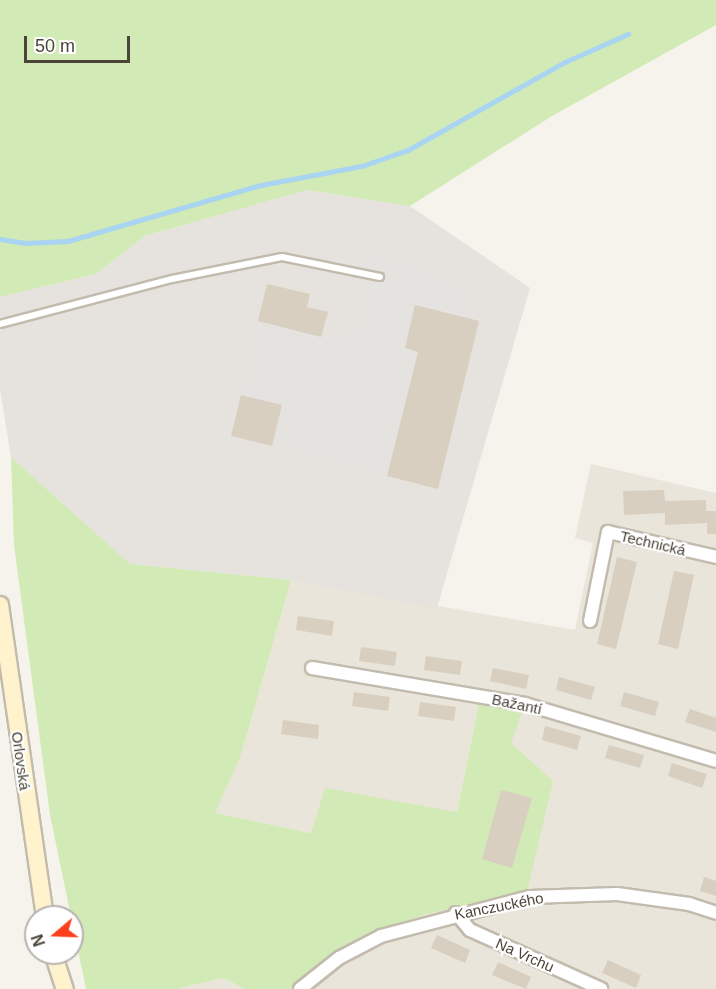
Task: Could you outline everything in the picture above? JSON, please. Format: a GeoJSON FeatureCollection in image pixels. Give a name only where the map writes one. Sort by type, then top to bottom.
{"type":"FeatureCollection","features":[{"type":"Feature","properties":{"kind":"main road","name":"Orlovská"},"geometry":{"type":"LineString","coordinates":[[0,605],[43,905]]}},
{"type":"Feature","properties":{"kind":"main road"},"geometry":{"type":"LineString","coordinates":[[57,965],[65,989]]}},
{"type":"Feature","properties":{"kind":"street","name":"Technická"},"geometry":{"type":"LineString","coordinates":[[590,621],[608,532],[716,557]]}},
{"type":"Feature","properties":{"kind":"street","name":"Bažantí"},"geometry":{"type":"LineString","coordinates":[[312,668],[525,705],[716,761]]}},
{"type":"Feature","properties":{"kind":"street","name":"Kanczuckého"},"geometry":{"type":"LineString","coordinates":[[300,989],[360,946],[456,913],[530,897],[616,894],[689,903],[716,913]]}},
{"type":"Feature","properties":{"kind":"street","name":"Na Vrchu"},"geometry":{"type":"LineString","coordinates":[[456,913],[470,930],[601,989]]}},
{"type":"Feature","properties":{"kind":"lane"},"geometry":{"type":"LineString","coordinates":[[0,324],[172,279],[282,257],[380,277]]}},
{"type":"Feature","properties":{"kind":"shaded area"},"geometry":{"type":"Polygon","coordinates":[[[307,190],[410,206],[530,288],[437,608],[291,580],[130,564],[11,457],[0,389],[0,297],[96,274],[145,236],[307,190]]]}},
{"type":"Feature","properties":{"kind":"shaded area"},"geometry":{"type":"Polygon","coordinates":[[[367,254],[414,264],[468,294],[460,316],[415,305],[405,348],[418,352],[387,476],[272,446],[282,405],[241,395],[258,321],[342,339],[355,326],[365,305],[357,287],[367,254]]]}},
{"type":"Feature","properties":{"kind":"shaded area"},"geometry":{"type":"Polygon","coordinates":[[[591,464],[716,493],[716,989],[291,989],[361,938],[426,914],[522,712],[479,703],[457,812],[325,789],[312,833],[214,813],[241,755],[291,580],[575,630],[593,543],[575,538],[591,464]]]}},
{"type":"Feature","properties":{"kind":"shaded area"},"geometry":{"type":"Polygon","coordinates":[[[223,978],[245,989],[176,989],[223,978]]]}},
{"type":"Feature","properties":{"kind":"green space"},"geometry":{"type":"Polygon","coordinates":[[[0,0],[716,0],[716,25],[552,116],[410,206],[307,190],[145,236],[96,274],[0,297],[0,0]]]}},
{"type":"Feature","properties":{"kind":"green space"},"geometry":{"type":"Polygon","coordinates":[[[11,457],[130,564],[291,580],[241,755],[215,813],[311,833],[325,788],[457,812],[479,703],[522,712],[511,743],[553,781],[527,892],[426,914],[361,938],[291,989],[245,989],[223,978],[176,989],[86,989],[81,965],[84,965],[84,905],[69,905],[50,815],[14,545],[11,457]]]}},
{"type":"Feature","properties":{"kind":"building"},"geometry":{"type":"Polygon","coordinates":[[[267,284],[310,294],[307,307],[328,312],[321,337],[258,321],[267,284]]]}},
{"type":"Feature","properties":{"kind":"building"},"geometry":{"type":"Polygon","coordinates":[[[415,305],[479,321],[438,489],[387,476],[418,352],[405,348],[415,305]]]}},
{"type":"Feature","properties":{"kind":"building"},"geometry":{"type":"Polygon","coordinates":[[[241,395],[282,405],[272,446],[231,436],[241,395]]]}},
{"type":"Feature","properties":{"kind":"building"},"geometry":{"type":"Polygon","coordinates":[[[664,490],[665,501],[706,500],[706,511],[716,511],[716,534],[707,534],[707,523],[665,525],[665,513],[624,515],[623,491],[664,490]]]}},
{"type":"Feature","properties":{"kind":"building"},"geometry":{"type":"Polygon","coordinates":[[[617,557],[637,562],[616,649],[597,644],[617,557]]]}},
{"type":"Feature","properties":{"kind":"building"},"geometry":{"type":"Polygon","coordinates":[[[674,571],[694,575],[678,649],[658,644],[674,571]]]}},
{"type":"Feature","properties":{"kind":"building"},"geometry":{"type":"Polygon","coordinates":[[[298,616],[334,621],[332,636],[296,630],[298,616]]]}},
{"type":"Feature","properties":{"kind":"building"},"geometry":{"type":"Polygon","coordinates":[[[361,647],[397,652],[395,666],[359,661],[361,647]]]}},
{"type":"Feature","properties":{"kind":"building"},"geometry":{"type":"Polygon","coordinates":[[[426,656],[462,661],[460,675],[424,670],[426,656]]]}},
{"type":"Feature","properties":{"kind":"building"},"geometry":{"type":"Polygon","coordinates":[[[493,668],[529,675],[526,689],[490,681],[493,668]]]}},
{"type":"Feature","properties":{"kind":"building"},"geometry":{"type":"Polygon","coordinates":[[[559,677],[595,687],[591,700],[556,690],[559,677]]]}},
{"type":"Feature","properties":{"kind":"building"},"geometry":{"type":"Polygon","coordinates":[[[354,692],[390,697],[388,711],[352,706],[354,692]]]}},
{"type":"Feature","properties":{"kind":"building"},"geometry":{"type":"Polygon","coordinates":[[[624,692],[659,702],[655,716],[620,706],[624,692]]]}},
{"type":"Feature","properties":{"kind":"building"},"geometry":{"type":"Polygon","coordinates":[[[420,702],[456,707],[454,721],[418,716],[420,702]]]}},
{"type":"Feature","properties":{"kind":"building"},"geometry":{"type":"Polygon","coordinates":[[[690,709],[716,718],[716,732],[685,722],[690,709]]]}},
{"type":"Feature","properties":{"kind":"building"},"geometry":{"type":"Polygon","coordinates":[[[283,720],[319,725],[318,739],[281,734],[283,720]]]}},
{"type":"Feature","properties":{"kind":"building"},"geometry":{"type":"Polygon","coordinates":[[[545,726],[581,736],[577,750],[542,740],[545,726]]]}},
{"type":"Feature","properties":{"kind":"building"},"geometry":{"type":"Polygon","coordinates":[[[609,745],[644,755],[640,768],[605,758],[609,745]]]}},
{"type":"Feature","properties":{"kind":"building"},"geometry":{"type":"Polygon","coordinates":[[[672,763],[707,774],[702,788],[668,776],[672,763]]]}},
{"type":"Feature","properties":{"kind":"building"},"geometry":{"type":"Polygon","coordinates":[[[501,790],[532,798],[512,868],[482,859],[501,790]]]}},
{"type":"Feature","properties":{"kind":"building"},"geometry":{"type":"Polygon","coordinates":[[[704,877],[716,881],[716,896],[700,891],[704,877]]]}},
{"type":"Feature","properties":{"kind":"building"},"geometry":{"type":"Polygon","coordinates":[[[437,935],[470,950],[465,963],[431,948],[437,935]]]}},
{"type":"Feature","properties":{"kind":"building"},"geometry":{"type":"Polygon","coordinates":[[[608,960],[641,975],[636,988],[602,973],[608,960]]]}},
{"type":"Feature","properties":{"kind":"building"},"geometry":{"type":"Polygon","coordinates":[[[498,962],[531,977],[526,989],[492,975],[498,962]]]}},
{"type":"Feature","properties":{"kind":"waterway"},"geometry":{"type":"LineString","coordinates":[[0,239],[24,243],[68,241],[261,185],[362,166],[408,150],[565,62],[628,34]]}}]}
